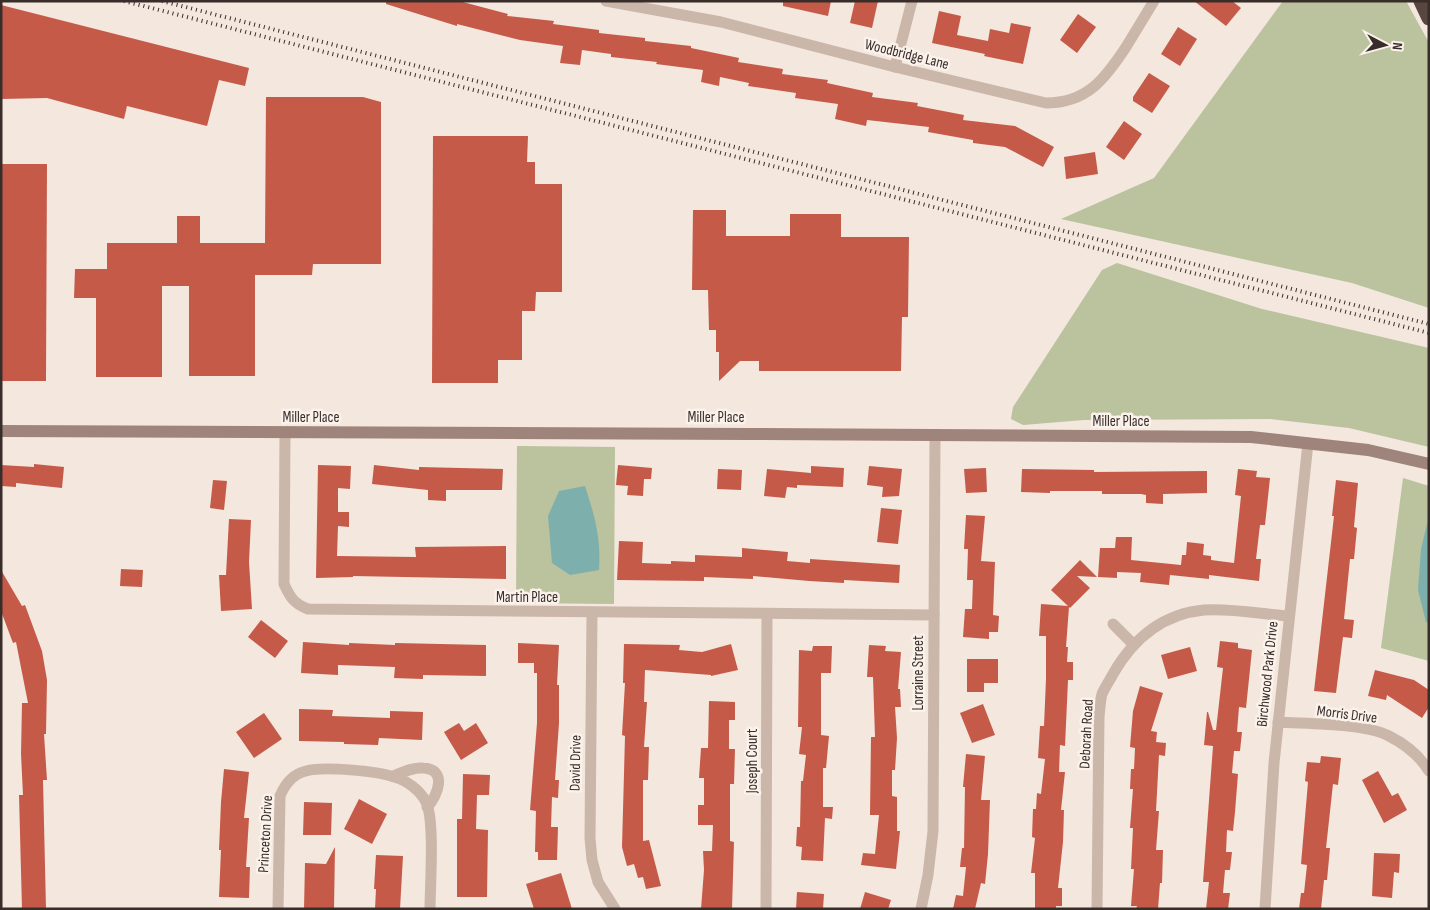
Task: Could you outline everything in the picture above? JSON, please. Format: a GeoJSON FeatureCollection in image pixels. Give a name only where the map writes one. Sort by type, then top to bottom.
{"type":"FeatureCollection","features":[{"type":"Feature","properties":{"kind":"highway"},"geometry":{"type":"LineString","coordinates":[[1421,1],[1429,18]]}},
{"type":"Feature","properties":{"kind":"street","name":"Woodbridge Lane"},"geometry":{"type":"LineString","coordinates":[[606,1],[722,22],[895,67],[1046,103],[1061,103],[1077,98],[1103,79],[1154,1]]}},
{"type":"Feature","properties":{"kind":"street"},"geometry":{"type":"LineString","coordinates":[[895,67],[912,1]]}},
{"type":"Feature","properties":{"kind":"street","name":"Miller Place"},"geometry":{"type":"LineString","coordinates":[[1,432],[1251,438],[1368,450],[1429,464]]}},
{"type":"Feature","properties":{"kind":"street","name":"Martin Place"},"geometry":{"type":"LineString","coordinates":[[285,433],[284,584],[290,599],[298,606],[308,609],[320,611],[934,615]]}},
{"type":"Feature","properties":{"kind":"street","name":"Lorraine Street"},"geometry":{"type":"LineString","coordinates":[[921,909],[928,876],[932,831],[935,436]]}},
{"type":"Feature","properties":{"kind":"street","name":"Birchwood Park Drive"},"geometry":{"type":"LineString","coordinates":[[1265,909],[1274,763],[1288,616],[1308,443]]}},
{"type":"Feature","properties":{"kind":"street","name":"Deborah Road"},"geometry":{"type":"LineString","coordinates":[[1097,909],[1099,717],[1102,693],[1117,667],[1133,644],[1147,632],[1164,621],[1189,613],[1216,610],[1288,616]]}},
{"type":"Feature","properties":{"kind":"street","name":"David Drive"},"geometry":{"type":"LineString","coordinates":[[592,613],[590,838],[592,860],[598,882],[615,909]]}},
{"type":"Feature","properties":{"kind":"street","name":"Joseph Court"},"geometry":{"type":"LineString","coordinates":[[766,909],[768,614]]}},
{"type":"Feature","properties":{"kind":"street"},"geometry":{"type":"LineString","coordinates":[[1113,624],[1133,644]]}},
{"type":"Feature","properties":{"kind":"street","name":"Morris Drive"},"geometry":{"type":"LineString","coordinates":[[1278,722],[1362,728],[1388,735],[1411,749],[1429,771]]}},
{"type":"Feature","properties":{"kind":"street","name":"Princeton Drive"},"geometry":{"type":"LineString","coordinates":[[278,909],[280,796],[284,786],[291,778],[306,771],[344,769],[393,776],[403,780],[420,793],[427,807],[436,796],[439,786],[438,777],[433,771],[425,768],[413,769],[393,776]]}},
{"type":"Feature","properties":{"kind":"street"},"geometry":{"type":"LineString","coordinates":[[427,807],[430,842],[430,909]]}},
{"type":"Feature","properties":{"kind":"green space"},"geometry":{"type":"Polygon","coordinates":[[[1283,1],[1406,1],[1429,42],[1429,308],[1352,283],[1061,219],[1154,178],[1283,1]]]}},
{"type":"Feature","properties":{"kind":"green space"},"geometry":{"type":"Polygon","coordinates":[[[1117,263],[1262,309],[1429,348],[1429,447],[1349,428],[1270,419],[1084,420],[1023,425],[1011,419],[1013,407],[1102,270],[1117,263]]]}},
{"type":"Feature","properties":{"kind":"green space"},"geometry":{"type":"Polygon","coordinates":[[[517,446],[615,447],[614,604],[516,603],[517,446]]]}},
{"type":"Feature","properties":{"kind":"green space"},"geometry":{"type":"Polygon","coordinates":[[[1403,478],[1429,486],[1429,661],[1381,648],[1403,478]]]}},
{"type":"Feature","properties":{"kind":"water"},"geometry":{"type":"Polygon","coordinates":[[[585,486],[596,528],[599,548],[599,570],[570,575],[552,563],[548,516],[559,491],[585,486]]]}},
{"type":"Feature","properties":{"kind":"water"},"geometry":{"type":"Polygon","coordinates":[[[1429,516],[1429,623],[1426,622],[1418,590],[1421,549],[1429,516]]]}},
{"type":"Feature","properties":{"kind":"building"},"geometry":{"type":"Polygon","coordinates":[[[386,1],[459,1],[508,14],[507,16],[554,21],[553,24],[599,30],[599,33],[691,46],[691,48],[739,58],[738,62],[783,69],[782,74],[828,80],[827,83],[873,93],[872,97],[918,103],[917,106],[964,115],[963,120],[1015,126],[1054,147],[1043,167],[1005,147],[973,143],[973,140],[928,132],[929,127],[867,120],[866,126],[835,119],[838,104],[795,98],[796,93],[748,86],[749,83],[720,77],[719,86],[701,82],[703,70],[611,57],[611,54],[582,50],[580,65],[560,63],[563,46],[520,40],[457,24],[457,26],[386,4],[386,1]]]}},
{"type":"Feature","properties":{"kind":"building"},"geometry":{"type":"Polygon","coordinates":[[[783,1],[831,1],[828,16],[783,6],[783,1]]]}},
{"type":"Feature","properties":{"kind":"building"},"geometry":{"type":"Polygon","coordinates":[[[855,1],[878,1],[872,28],[850,23],[855,1]]]}},
{"type":"Feature","properties":{"kind":"building"},"geometry":{"type":"Polygon","coordinates":[[[1194,1],[1232,1],[1241,8],[1226,26],[1194,1]]]}},
{"type":"Feature","properties":{"kind":"building"},"geometry":{"type":"Polygon","coordinates":[[[1,5],[249,68],[245,86],[219,80],[207,126],[127,106],[124,119],[47,98],[1,99],[1,5]]]}},
{"type":"Feature","properties":{"kind":"building"},"geometry":{"type":"Polygon","coordinates":[[[939,11],[961,16],[957,35],[988,41],[990,29],[1009,33],[1011,23],[1031,27],[1023,64],[932,43],[939,11]]]}},
{"type":"Feature","properties":{"kind":"building"},"geometry":{"type":"Polygon","coordinates":[[[1078,14],[1096,27],[1077,53],[1060,40],[1078,14]]]}},
{"type":"Feature","properties":{"kind":"building"},"geometry":{"type":"Polygon","coordinates":[[[1178,27],[1197,39],[1180,66],[1161,54],[1178,27]]]}},
{"type":"Feature","properties":{"kind":"building"},"geometry":{"type":"Polygon","coordinates":[[[1149,73],[1170,86],[1152,113],[1133,101],[1133,97],[1149,73]]]}},
{"type":"Feature","properties":{"kind":"building"},"geometry":{"type":"Polygon","coordinates":[[[266,97],[363,97],[381,102],[381,264],[313,264],[312,275],[255,275],[255,376],[189,376],[189,286],[162,286],[162,377],[96,377],[96,298],[74,298],[75,269],[107,269],[107,243],[177,243],[177,216],[200,216],[200,243],[265,243],[266,97]]]}},
{"type":"Feature","properties":{"kind":"building"},"geometry":{"type":"Polygon","coordinates":[[[1124,121],[1142,134],[1124,160],[1106,147],[1124,121]]]}},
{"type":"Feature","properties":{"kind":"building"},"geometry":{"type":"Polygon","coordinates":[[[433,136],[528,136],[527,162],[535,162],[535,184],[562,184],[562,292],[536,292],[535,311],[522,311],[522,360],[498,360],[498,383],[432,383],[433,136]]]}},
{"type":"Feature","properties":{"kind":"building"},"geometry":{"type":"Polygon","coordinates":[[[1095,152],[1098,174],[1066,179],[1064,157],[1095,152]]]}},
{"type":"Feature","properties":{"kind":"building"},"geometry":{"type":"Polygon","coordinates":[[[1,164],[47,164],[46,381],[1,381],[1,164]]]}},
{"type":"Feature","properties":{"kind":"building"},"geometry":{"type":"Polygon","coordinates":[[[693,210],[726,210],[726,236],[790,236],[790,214],[841,214],[841,237],[909,237],[908,317],[902,317],[901,371],[759,371],[759,361],[740,361],[719,381],[719,352],[716,352],[716,330],[709,330],[708,290],[692,290],[693,210]]]}},
{"type":"Feature","properties":{"kind":"building"},"geometry":{"type":"Polygon","coordinates":[[[34,464],[64,467],[62,488],[16,483],[16,487],[1,486],[1,465],[34,467],[34,464]]]}},
{"type":"Feature","properties":{"kind":"building"},"geometry":{"type":"Polygon","coordinates":[[[318,465],[351,466],[350,489],[338,488],[338,512],[349,512],[349,527],[338,526],[337,556],[416,557],[415,547],[506,546],[506,579],[353,576],[316,578],[318,465]]]}},
{"type":"Feature","properties":{"kind":"building"},"geometry":{"type":"Polygon","coordinates":[[[374,465],[419,470],[419,467],[503,469],[502,490],[446,490],[446,501],[428,500],[428,490],[372,484],[374,465]]]}},
{"type":"Feature","properties":{"kind":"building"},"geometry":{"type":"Polygon","coordinates":[[[618,465],[652,468],[651,479],[644,479],[643,496],[627,495],[628,486],[616,485],[618,465]]]}},
{"type":"Feature","properties":{"kind":"building"},"geometry":{"type":"Polygon","coordinates":[[[811,466],[844,468],[843,487],[797,485],[797,488],[787,487],[785,498],[764,496],[767,469],[811,473],[811,466]]]}},
{"type":"Feature","properties":{"kind":"building"},"geometry":{"type":"Polygon","coordinates":[[[869,466],[902,469],[899,496],[882,497],[883,487],[867,485],[869,466]]]}},
{"type":"Feature","properties":{"kind":"building"},"geometry":{"type":"Polygon","coordinates":[[[986,468],[987,492],[966,493],[964,469],[986,468]]]}},
{"type":"Feature","properties":{"kind":"building"},"geometry":{"type":"Polygon","coordinates":[[[718,469],[742,470],[741,490],[717,489],[718,469]]]}},
{"type":"Feature","properties":{"kind":"building"},"geometry":{"type":"Polygon","coordinates":[[[1022,469],[1094,470],[1094,472],[1207,471],[1207,493],[1163,494],[1163,504],[1146,503],[1146,495],[1141,494],[1102,494],[1102,491],[1021,492],[1022,469]]]}},
{"type":"Feature","properties":{"kind":"building"},"geometry":{"type":"Polygon","coordinates":[[[1238,469],[1257,471],[1256,477],[1270,478],[1265,525],[1260,525],[1256,559],[1261,559],[1259,581],[1209,575],[1209,579],[1170,575],[1169,585],[1140,582],[1141,573],[1117,572],[1117,578],[1098,577],[1100,548],[1115,548],[1116,537],[1132,537],[1131,560],[1181,565],[1182,555],[1186,555],[1187,542],[1204,544],[1203,555],[1211,556],[1211,560],[1234,563],[1241,496],[1235,495],[1238,469]]]}},
{"type":"Feature","properties":{"kind":"building"},"geometry":{"type":"Polygon","coordinates":[[[213,480],[227,481],[224,510],[210,508],[213,480]]]}},
{"type":"Feature","properties":{"kind":"building"},"geometry":{"type":"Polygon","coordinates":[[[1336,480],[1358,483],[1354,527],[1357,528],[1354,559],[1350,559],[1344,619],[1354,620],[1352,638],[1343,637],[1336,693],[1314,691],[1334,516],[1332,516],[1336,480]]]}},
{"type":"Feature","properties":{"kind":"building"},"geometry":{"type":"Polygon","coordinates":[[[881,508],[902,510],[898,544],[877,542],[881,508]]]}},
{"type":"Feature","properties":{"kind":"building"},"geometry":{"type":"Polygon","coordinates":[[[966,515],[985,516],[981,561],[995,562],[993,615],[999,616],[998,632],[989,632],[989,639],[963,637],[965,609],[972,609],[973,580],[967,580],[968,549],[964,549],[966,515]]]}},
{"type":"Feature","properties":{"kind":"building"},"geometry":{"type":"Polygon","coordinates":[[[229,519],[251,520],[249,562],[252,609],[221,611],[219,575],[226,575],[229,519]]]}},
{"type":"Feature","properties":{"kind":"building"},"geometry":{"type":"Polygon","coordinates":[[[619,541],[643,542],[642,563],[671,564],[671,561],[695,562],[695,555],[742,557],[742,548],[788,552],[787,561],[810,563],[810,559],[900,565],[899,583],[844,580],[844,583],[753,576],[753,579],[704,577],[704,581],[617,580],[619,541]]]}},
{"type":"Feature","properties":{"kind":"building"},"geometry":{"type":"Polygon","coordinates":[[[1080,560],[1097,577],[1077,576],[1090,588],[1069,607],[1066,647],[1068,647],[1067,662],[1073,662],[1073,680],[1068,680],[1065,746],[1060,745],[1059,772],[1065,772],[1061,810],[1064,810],[1063,842],[1058,888],[1062,888],[1062,906],[1056,906],[1056,909],[1035,909],[1035,873],[1031,873],[1035,838],[1032,837],[1033,809],[1036,809],[1037,793],[1041,794],[1045,759],[1038,758],[1040,726],[1044,726],[1046,679],[1046,636],[1039,636],[1041,604],[1068,606],[1051,590],[1080,560]]]}},
{"type":"Feature","properties":{"kind":"building"},"geometry":{"type":"Polygon","coordinates":[[[121,569],[143,570],[142,587],[120,586],[121,569]]]}},
{"type":"Feature","properties":{"kind":"building"},"geometry":{"type":"Polygon","coordinates":[[[1,570],[22,606],[25,605],[42,651],[47,680],[46,734],[44,734],[47,780],[43,780],[46,909],[22,909],[19,795],[23,795],[21,754],[22,703],[28,703],[16,642],[13,643],[1,611],[1,570]]]}},
{"type":"Feature","properties":{"kind":"building"},"geometry":{"type":"Polygon","coordinates":[[[261,620],[288,641],[275,658],[248,637],[261,620]]]}},
{"type":"Feature","properties":{"kind":"building"},"geometry":{"type":"Polygon","coordinates":[[[1220,641],[1238,643],[1238,648],[1252,650],[1246,708],[1239,707],[1237,732],[1242,732],[1240,751],[1234,751],[1232,773],[1238,774],[1235,812],[1233,831],[1227,830],[1226,852],[1232,852],[1230,870],[1225,870],[1223,893],[1230,893],[1228,909],[1206,909],[1209,882],[1203,882],[1213,746],[1204,745],[1207,712],[1213,730],[1216,730],[1223,668],[1217,667],[1220,641]]]}},
{"type":"Feature","properties":{"kind":"building"},"geometry":{"type":"Polygon","coordinates":[[[303,642],[349,645],[349,643],[395,645],[395,643],[486,645],[486,676],[423,675],[423,679],[394,678],[395,667],[338,665],[338,675],[301,673],[303,642]]]}},
{"type":"Feature","properties":{"kind":"building"},"geometry":{"type":"Polygon","coordinates":[[[518,643],[559,645],[557,685],[559,685],[559,723],[555,780],[559,780],[558,798],[552,797],[551,827],[558,827],[557,860],[538,860],[538,852],[535,852],[536,811],[530,810],[537,723],[537,673],[534,673],[534,663],[518,663],[518,643]]]}},
{"type":"Feature","properties":{"kind":"building"},"geometry":{"type":"Polygon","coordinates":[[[624,644],[680,645],[679,650],[702,652],[731,644],[738,670],[711,676],[645,670],[644,702],[647,702],[644,747],[649,747],[648,780],[643,780],[643,841],[649,840],[661,886],[646,889],[643,877],[638,878],[634,864],[627,866],[622,847],[625,736],[622,735],[625,683],[623,683],[624,644]]]}},
{"type":"Feature","properties":{"kind":"building"},"geometry":{"type":"Polygon","coordinates":[[[869,645],[886,646],[885,651],[901,652],[898,689],[900,689],[901,707],[895,707],[897,738],[895,770],[892,770],[892,796],[897,797],[897,831],[900,831],[896,869],[861,865],[863,853],[875,854],[879,815],[870,815],[871,737],[875,737],[873,677],[867,677],[869,645]]]}},
{"type":"Feature","properties":{"kind":"building"},"geometry":{"type":"Polygon","coordinates":[[[813,646],[832,646],[831,673],[821,673],[821,735],[829,736],[826,768],[823,768],[823,807],[833,807],[832,819],[825,818],[823,861],[801,860],[802,847],[796,846],[797,827],[800,827],[801,781],[803,781],[806,755],[799,754],[802,727],[798,727],[799,650],[812,651],[813,646]]]}},
{"type":"Feature","properties":{"kind":"building"},"geometry":{"type":"Polygon","coordinates":[[[1190,647],[1197,671],[1168,679],[1161,655],[1190,647]]]}},
{"type":"Feature","properties":{"kind":"building"},"geometry":{"type":"Polygon","coordinates":[[[967,659],[998,659],[998,683],[984,683],[984,692],[967,692],[967,659]]]}},
{"type":"Feature","properties":{"kind":"building"},"geometry":{"type":"Polygon","coordinates":[[[1375,670],[1414,680],[1429,690],[1429,707],[1422,718],[1387,695],[1386,700],[1368,696],[1375,670]]]}},
{"type":"Feature","properties":{"kind":"building"},"geometry":{"type":"Polygon","coordinates":[[[1140,686],[1163,693],[1151,731],[1157,732],[1156,742],[1166,743],[1165,756],[1159,755],[1156,811],[1159,811],[1156,850],[1163,850],[1162,883],[1160,883],[1158,909],[1136,909],[1137,906],[1131,906],[1134,869],[1131,869],[1133,828],[1130,828],[1133,789],[1130,789],[1131,769],[1134,769],[1135,748],[1130,747],[1133,711],[1140,686]]]}},
{"type":"Feature","properties":{"kind":"building"},"geometry":{"type":"Polygon","coordinates":[[[709,701],[735,702],[735,720],[729,720],[729,749],[735,749],[734,784],[730,784],[730,841],[734,842],[732,909],[701,909],[704,870],[703,851],[712,851],[713,825],[698,825],[698,805],[704,805],[704,778],[699,778],[701,748],[708,748],[709,701]]]}},
{"type":"Feature","properties":{"kind":"building"},"geometry":{"type":"Polygon","coordinates":[[[983,704],[995,735],[972,743],[960,713],[983,704]]]}},
{"type":"Feature","properties":{"kind":"building"},"geometry":{"type":"Polygon","coordinates":[[[299,709],[333,710],[332,716],[390,718],[390,711],[423,712],[422,740],[379,738],[378,745],[299,741],[299,709]]]}},
{"type":"Feature","properties":{"kind":"building"},"geometry":{"type":"Polygon","coordinates":[[[264,713],[282,739],[254,758],[236,732],[264,713]]]}},
{"type":"Feature","properties":{"kind":"building"},"geometry":{"type":"Polygon","coordinates":[[[459,723],[464,731],[476,723],[488,743],[461,760],[444,732],[459,723]]]}},
{"type":"Feature","properties":{"kind":"building"},"geometry":{"type":"Polygon","coordinates":[[[966,754],[985,756],[981,800],[990,800],[988,854],[985,884],[981,883],[975,909],[953,909],[956,895],[963,896],[966,867],[960,867],[962,848],[964,848],[965,787],[963,787],[966,754]]]}},
{"type":"Feature","properties":{"kind":"building"},"geometry":{"type":"Polygon","coordinates":[[[1321,756],[1341,758],[1338,785],[1333,784],[1326,848],[1330,848],[1327,880],[1324,880],[1321,909],[1299,909],[1301,893],[1304,893],[1307,865],[1301,864],[1308,782],[1305,781],[1307,762],[1320,763],[1321,756]]]}},
{"type":"Feature","properties":{"kind":"building"},"geometry":{"type":"Polygon","coordinates":[[[224,769],[249,772],[244,818],[249,818],[246,867],[250,867],[249,898],[219,897],[221,850],[219,850],[224,769]]]}},
{"type":"Feature","properties":{"kind":"building"},"geometry":{"type":"Polygon","coordinates":[[[1378,771],[1392,796],[1398,793],[1407,810],[1384,823],[1362,780],[1378,771]]]}},
{"type":"Feature","properties":{"kind":"building"},"geometry":{"type":"Polygon","coordinates":[[[463,774],[490,775],[489,795],[477,795],[476,829],[488,830],[487,897],[457,897],[457,819],[462,819],[463,774]]]}},
{"type":"Feature","properties":{"kind":"building"},"geometry":{"type":"Polygon","coordinates":[[[359,799],[387,814],[372,844],[344,829],[359,799]]]}},
{"type":"Feature","properties":{"kind":"building"},"geometry":{"type":"Polygon","coordinates":[[[304,802],[332,803],[331,835],[303,835],[304,802]]]}},
{"type":"Feature","properties":{"kind":"building"},"geometry":{"type":"Polygon","coordinates":[[[335,847],[334,909],[304,909],[305,863],[326,864],[335,847]]]}},
{"type":"Feature","properties":{"kind":"building"},"geometry":{"type":"Polygon","coordinates":[[[1374,853],[1400,854],[1399,873],[1394,872],[1392,898],[1372,896],[1374,853]]]}},
{"type":"Feature","properties":{"kind":"building"},"geometry":{"type":"Polygon","coordinates":[[[376,855],[403,856],[400,909],[375,909],[376,855]]]}},
{"type":"Feature","properties":{"kind":"building"},"geometry":{"type":"Polygon","coordinates":[[[561,873],[572,909],[534,909],[526,884],[561,873]]]}},
{"type":"Feature","properties":{"kind":"building"},"geometry":{"type":"Polygon","coordinates":[[[797,892],[824,894],[823,909],[796,909],[797,892]]]}},
{"type":"Feature","properties":{"kind":"building"},"geometry":{"type":"Polygon","coordinates":[[[865,892],[891,900],[888,909],[860,909],[865,892]]]}},
{"type":"Feature","properties":{"kind":"railway"},"geometry":{"type":"LineString","coordinates":[[124,1],[1429,333]]}},
{"type":"Feature","properties":{"kind":"railway"},"geometry":{"type":"LineString","coordinates":[[162,1],[1429,324]]}}]}
